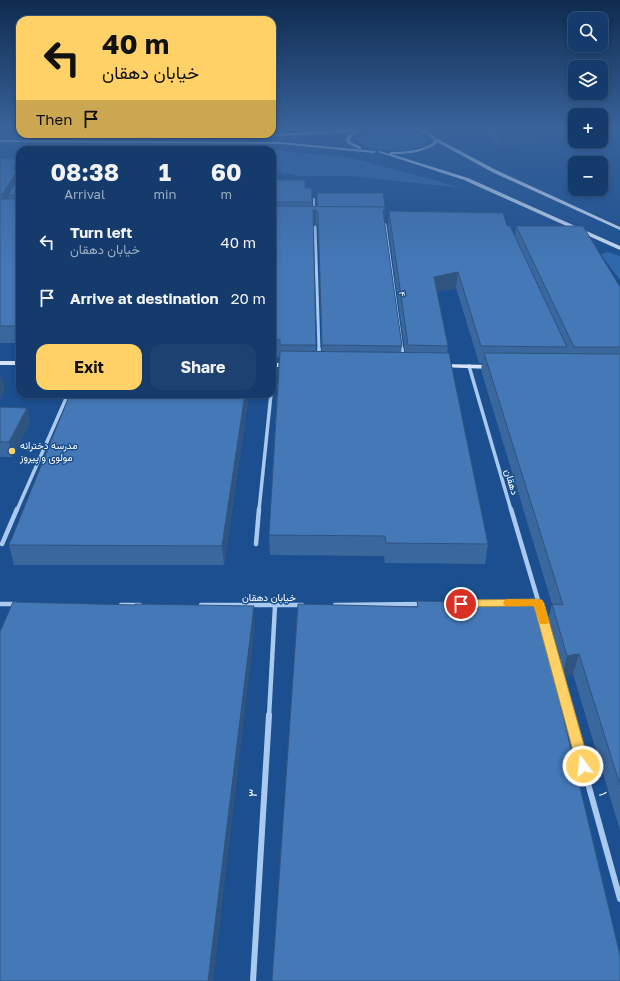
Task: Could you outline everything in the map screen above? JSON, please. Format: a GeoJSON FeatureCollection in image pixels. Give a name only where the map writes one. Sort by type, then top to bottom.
{"type":"FeatureCollection","features":[{"type":"Feature","properties":{"kind":"main road"},"geometry":{"type":"LineString","coordinates":[[455,175],[466,178],[620,248]]}},
{"type":"Feature","properties":{"kind":"main road"},"geometry":{"type":"LineString","coordinates":[[500,175],[620,229]]}},
{"type":"Feature","properties":{"kind":"main road"},"geometry":{"type":"LineString","coordinates":[[0,363],[16,363]]}},
{"type":"Feature","properties":{"kind":"main road"},"geometry":{"type":"LineString","coordinates":[[276,365],[297,365]]}},
{"type":"Feature","properties":{"kind":"main road"},"geometry":{"type":"LineString","coordinates":[[433,366],[500,366]]}},
{"type":"Feature","properties":{"kind":"street"},"geometry":{"type":"LineString","coordinates":[[314,199],[314,212]]}},
{"type":"Feature","properties":{"kind":"street","name":"۴"},"geometry":{"type":"LineString","coordinates":[[385,224],[403,358]]}},
{"type":"Feature","properties":{"kind":"street"},"geometry":{"type":"LineString","coordinates":[[315,227],[319,358]]}},
{"type":"Feature","properties":{"kind":"street","name":"دهقان"},"geometry":{"type":"LineString","coordinates":[[469,366],[538,603]]}},
{"type":"Feature","properties":{"kind":"street"},"geometry":{"type":"LineString","coordinates":[[2,544],[66,398]]}},
{"type":"Feature","properties":{"kind":"street"},"geometry":{"type":"LineString","coordinates":[[256,544],[271,398]]}},
{"type":"Feature","properties":{"kind":"street"},"geometry":{"type":"LineString","coordinates":[[490,603],[538,603],[540,610]]}},
{"type":"Feature","properties":{"kind":"street"},"geometry":{"type":"LineString","coordinates":[[0,604],[22,604]]}},
{"type":"Feature","properties":{"kind":"street"},"geometry":{"type":"LineString","coordinates":[[12,610],[14,604]]}},
{"type":"Feature","properties":{"kind":"street"},"geometry":{"type":"LineString","coordinates":[[331,605],[426,604]]}},
{"type":"Feature","properties":{"kind":"street"},"geometry":{"type":"LineString","coordinates":[[117,605],[148,605]]}},
{"type":"Feature","properties":{"kind":"street","name":"خیابان دهقان"},"geometry":{"type":"LineString","coordinates":[[196,605],[307,605]]}},
{"type":"Feature","properties":{"kind":"street","name":"۳"},"geometry":{"type":"LineString","coordinates":[[253,981],[275,606]]}},
{"type":"Feature","properties":{"kind":"street","name":"۱"},"geometry":{"type":"LineString","coordinates":[[555,663],[620,899]]}},
{"type":"Feature","properties":{"kind":"shaded area"},"geometry":{"type":"Polygon","coordinates":[[[291,175],[414,175],[463,188],[349,176],[291,175]]]}},
{"type":"Feature","properties":{"kind":"shaded area"},"geometry":{"type":"Polygon","coordinates":[[[608,252],[620,256],[620,280],[601,255],[608,252]]]}},
{"type":"Feature","properties":{"kind":"building"},"geometry":{"type":"Polygon","coordinates":[[[0,175],[15,175],[2,195],[0,195],[0,175]]]}},
{"type":"Feature","properties":{"kind":"building"},"geometry":{"type":"Polygon","coordinates":[[[276,180],[305,180],[305,188],[312,188],[312,202],[276,202],[276,180]]]}},
{"type":"Feature","properties":{"kind":"building"},"geometry":{"type":"Polygon","coordinates":[[[16,182],[16,195],[8,195],[16,182]]]}},
{"type":"Feature","properties":{"kind":"building"},"geometry":{"type":"Polygon","coordinates":[[[317,193],[383,193],[385,207],[317,207],[317,193]]]}},
{"type":"Feature","properties":{"kind":"building"},"geometry":{"type":"Polygon","coordinates":[[[0,199],[16,199],[16,326],[0,326],[0,199]]]}},
{"type":"Feature","properties":{"kind":"building"},"geometry":{"type":"Polygon","coordinates":[[[276,206],[386,207],[383,211],[402,346],[322,345],[318,213],[316,210],[313,210],[316,345],[280,345],[280,340],[276,340],[276,206]]]}},
{"type":"Feature","properties":{"kind":"building"},"geometry":{"type":"Polygon","coordinates":[[[389,211],[503,213],[507,226],[510,226],[567,347],[481,346],[458,272],[434,277],[448,346],[408,345],[389,211]]]}},
{"type":"Feature","properties":{"kind":"building"},"geometry":{"type":"Polygon","coordinates":[[[516,226],[583,226],[620,287],[620,347],[574,347],[516,226]]]}},
{"type":"Feature","properties":{"kind":"building"},"geometry":{"type":"Polygon","coordinates":[[[280,351],[449,353],[488,544],[386,543],[385,536],[269,535],[280,351]]]}},
{"type":"Feature","properties":{"kind":"building"},"geometry":{"type":"Polygon","coordinates":[[[484,353],[620,354],[620,785],[579,654],[567,656],[552,604],[563,605],[484,353]]]}},
{"type":"Feature","properties":{"kind":"building"},"geometry":{"type":"Polygon","coordinates":[[[68,398],[244,398],[222,546],[9,545],[68,398]]]}},
{"type":"Feature","properties":{"kind":"building"},"geometry":{"type":"Polygon","coordinates":[[[0,407],[27,408],[9,442],[0,442],[0,407]]]}},
{"type":"Feature","properties":{"kind":"building"},"geometry":{"type":"Polygon","coordinates":[[[417,601],[544,604],[560,658],[550,661],[620,955],[620,981],[272,981],[298,604],[418,607],[417,601]]]}},
{"type":"Feature","properties":{"kind":"building"},"geometry":{"type":"Polygon","coordinates":[[[13,602],[254,606],[208,981],[0,981],[0,632],[13,602]]]}},
{"type":"Feature","properties":{"kind":"slow traffic"},"geometry":{"type":"LineString","coordinates":[[509,603],[538,603],[544,622]]}},
{"type":"Feature","properties":{"kind":"place","name":"مدرسه دخترانه مولوی و پیروز"},"geometry":{"type":"Point","coordinates":[12,451]}},
{"type":"Feature","properties":{"kind":"route"},"geometry":{"type":"LineString","coordinates":[[461,604],[538,603],[583,766]]}}]}
